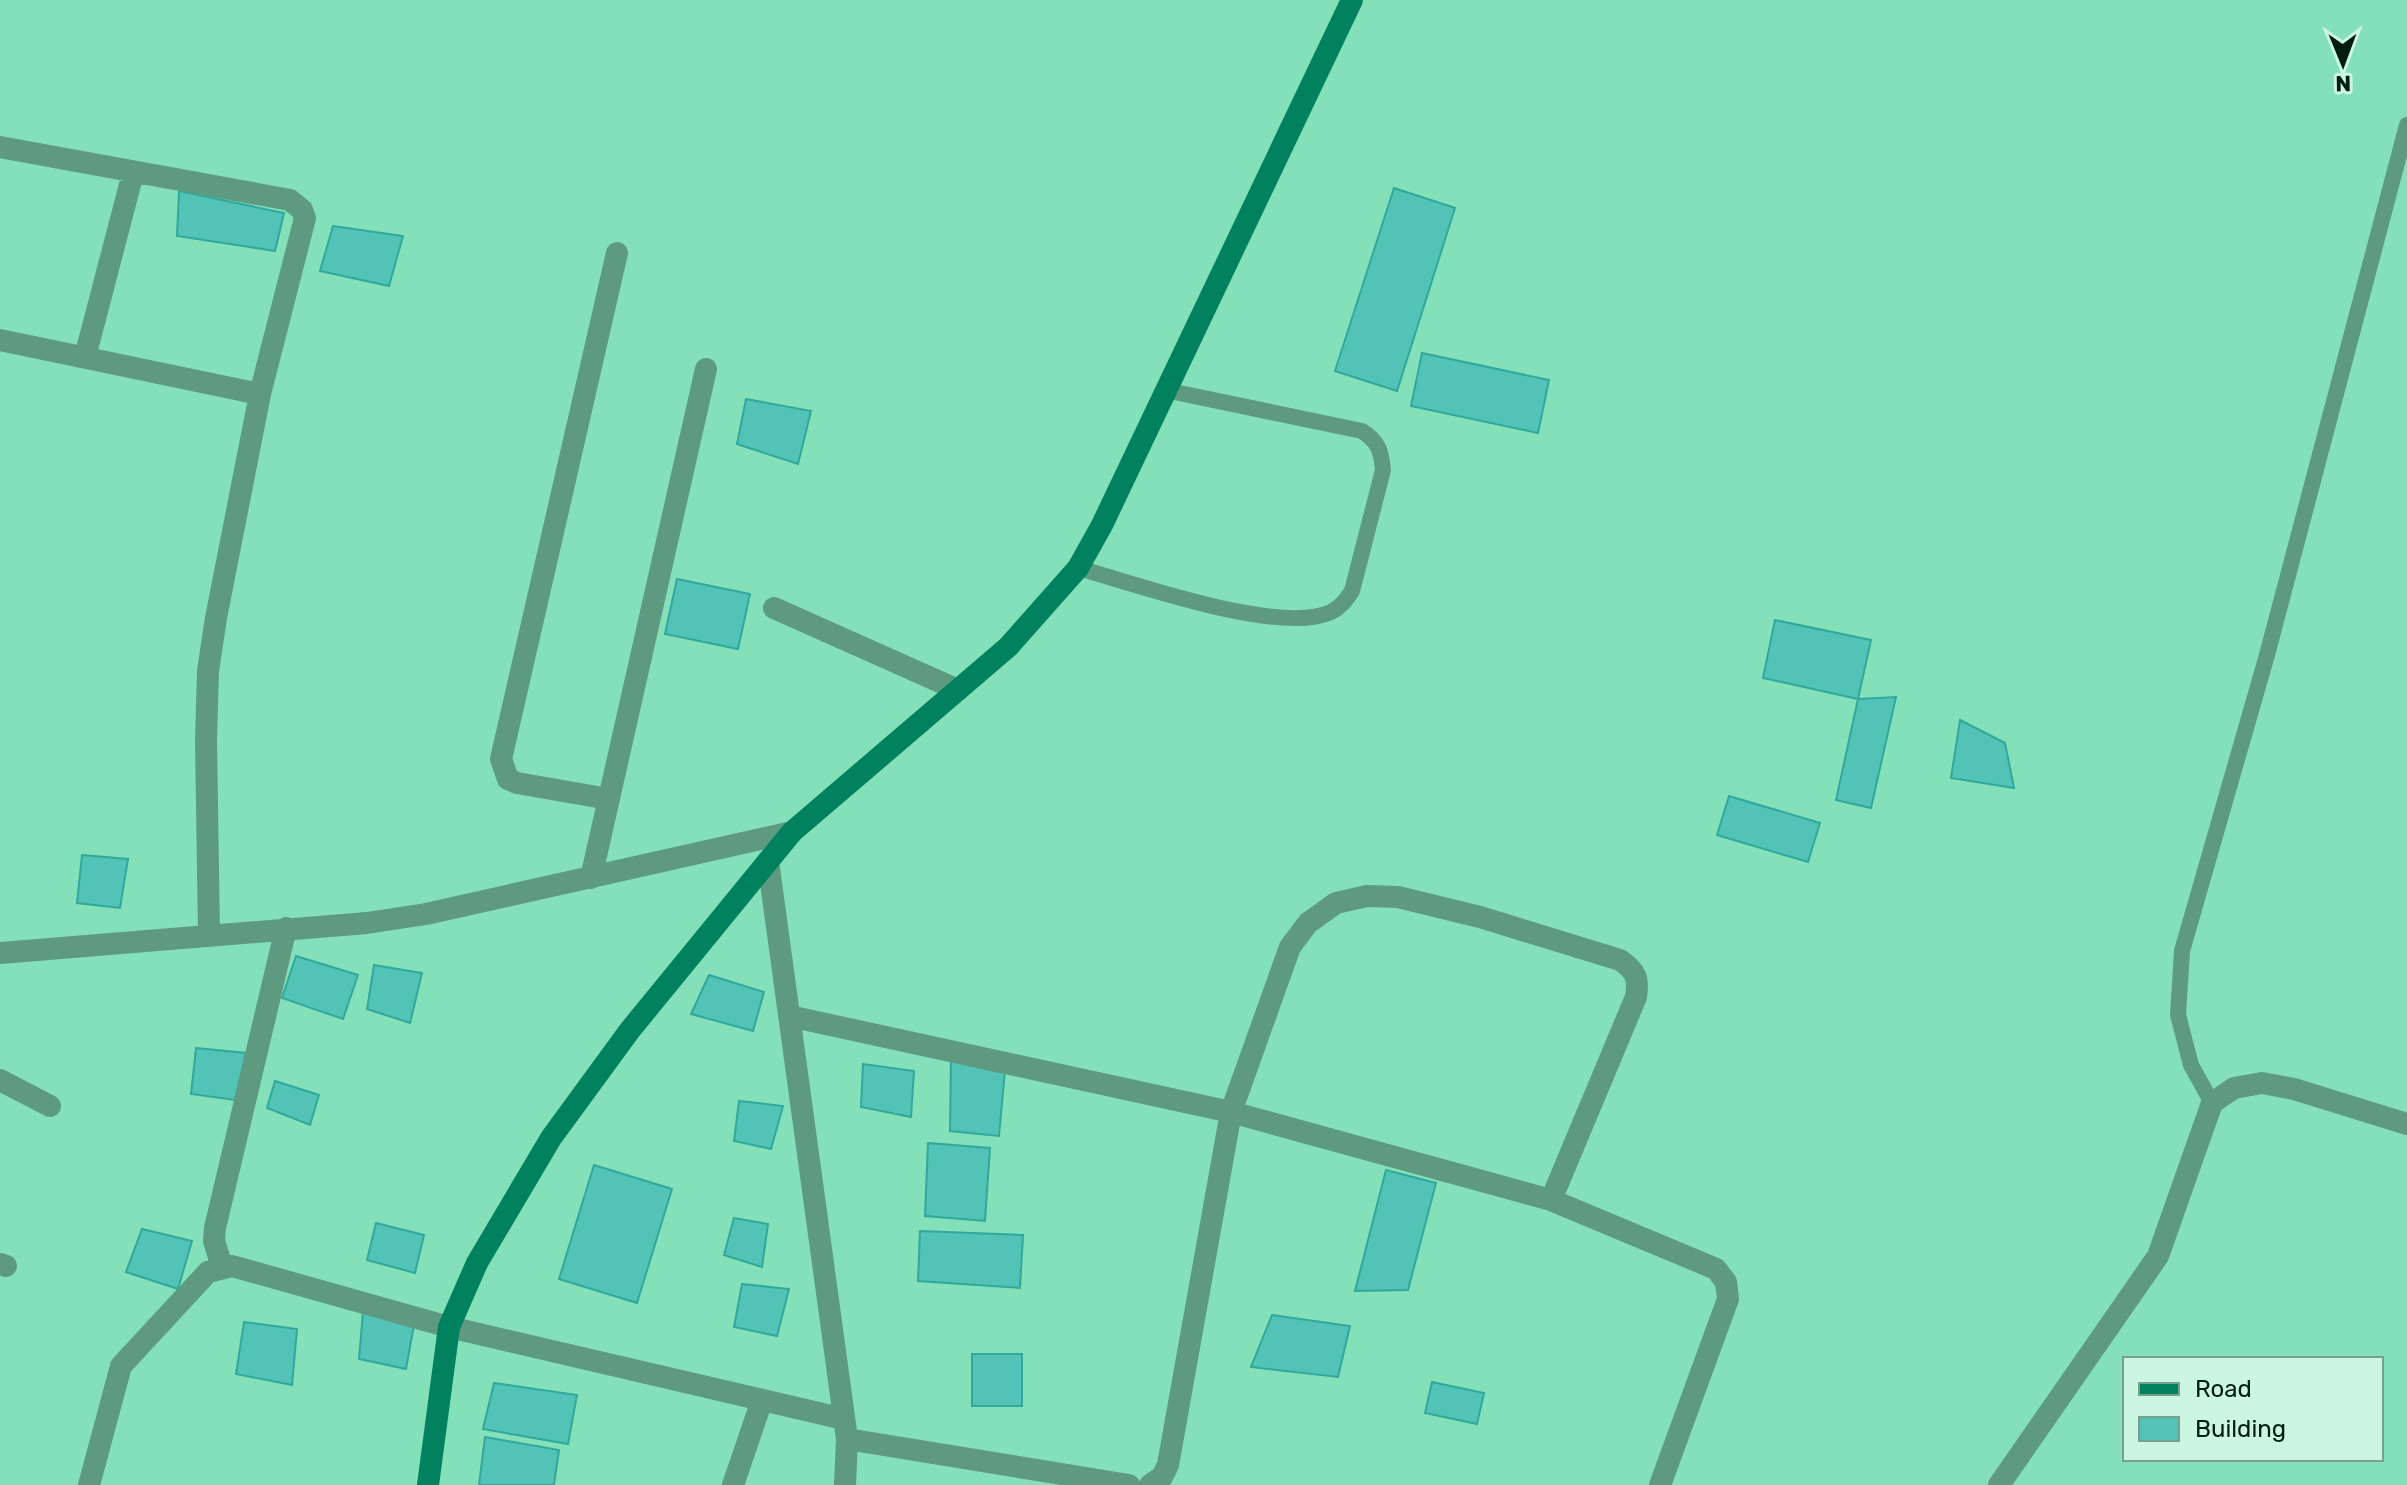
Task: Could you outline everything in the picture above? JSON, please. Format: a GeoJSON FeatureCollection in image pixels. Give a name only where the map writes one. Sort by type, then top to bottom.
{"type":"FeatureCollection","features":[{"type":"Feature","properties":{"kind":"main road"},"geometry":{"type":"LineString","coordinates":[[428,1485],[449,1327],[477,1263],[551,1138],[630,1030],[792,832],[1008,647],[1078,568],[1352,0]]}},
{"type":"Feature","properties":{"kind":"street"},"geometry":{"type":"LineString","coordinates":[[0,147],[290,200],[302,210],[304,229],[260,394],[208,671],[209,934]]}},
{"type":"Feature","properties":{"kind":"street"},"geometry":{"type":"LineString","coordinates":[[85,357],[133,173]]}},
{"type":"Feature","properties":{"kind":"street"},"geometry":{"type":"LineString","coordinates":[[609,799],[517,783],[508,779],[501,759],[617,253]]}},
{"type":"Feature","properties":{"kind":"street"},"geometry":{"type":"LineString","coordinates":[[0,340],[260,394]]}},
{"type":"Feature","properties":{"kind":"street"},"geometry":{"type":"LineString","coordinates":[[591,878],[706,369]]}},
{"type":"Feature","properties":{"kind":"street"},"geometry":{"type":"LineString","coordinates":[[774,608],[958,690]]}},
{"type":"Feature","properties":{"kind":"street"},"geometry":{"type":"LineString","coordinates":[[0,953],[426,914],[792,832]]}},
{"type":"Feature","properties":{"kind":"street"},"geometry":{"type":"LineString","coordinates":[[768,861],[846,1429],[845,1485]]}},
{"type":"Feature","properties":{"kind":"street"},"geometry":{"type":"LineString","coordinates":[[1150,1485],[1162,1477],[1168,1465],[1231,1112],[1290,947],[1308,923],[1336,903],[1367,896],[1398,897],[1480,917],[1620,960],[1634,970],[1638,983],[1636,997],[1551,1200]]}},
{"type":"Feature","properties":{"kind":"street"},"geometry":{"type":"LineString","coordinates":[[222,1267],[214,1241],[215,1228],[286,928]]}},
{"type":"Feature","properties":{"kind":"street"},"geometry":{"type":"LineString","coordinates":[[789,1016],[1231,1112],[1551,1200],[1716,1269],[1726,1282],[1728,1299],[1660,1485]]}},
{"type":"Feature","properties":{"kind":"street"},"geometry":{"type":"LineString","coordinates":[[0,1080],[50,1106]]}},
{"type":"Feature","properties":{"kind":"street"},"geometry":{"type":"LineString","coordinates":[[1999,1485],[2158,1256],[2212,1103],[2234,1088],[2262,1083],[2294,1089],[2407,1124]]}},
{"type":"Feature","properties":{"kind":"street"},"geometry":{"type":"LineString","coordinates":[[89,1485],[121,1366],[208,1272],[232,1266],[449,1327],[762,1400],[846,1429],[1025,1476],[1129,1485]]}},
{"type":"Feature","properties":{"kind":"street"},"geometry":{"type":"LineString","coordinates":[[733,1485],[762,1400]]}},
{"type":"Feature","properties":{"kind":"lane"},"geometry":{"type":"LineString","coordinates":[[2212,1103],[2191,1065],[2178,1015],[2182,951],[2267,655],[2407,125]]}},
{"type":"Feature","properties":{"kind":"lane"},"geometry":{"type":"LineString","coordinates":[[1078,568],[1250,614],[1285,619],[1329,613],[1343,605],[1352,591],[1383,470],[1381,450],[1375,439],[1362,431],[1165,390]]}},
{"type":"Feature","properties":{"kind":"building"},"geometry":{"type":"Polygon","coordinates":[[[1394,188],[1455,208],[1397,391],[1335,371],[1394,188]]]}},
{"type":"Feature","properties":{"kind":"building"},"geometry":{"type":"Polygon","coordinates":[[[179,191],[284,213],[275,251],[177,236],[179,191]]]}},
{"type":"Feature","properties":{"kind":"building"},"geometry":{"type":"Polygon","coordinates":[[[333,226],[403,236],[389,286],[320,271],[333,226]]]}},
{"type":"Feature","properties":{"kind":"building"},"geometry":{"type":"Polygon","coordinates":[[[1422,353],[1549,380],[1538,433],[1411,406],[1422,353]]]}},
{"type":"Feature","properties":{"kind":"building"},"geometry":{"type":"Polygon","coordinates":[[[746,399],[811,411],[798,464],[737,444],[746,399]]]}},
{"type":"Feature","properties":{"kind":"building"},"geometry":{"type":"Polygon","coordinates":[[[677,579],[750,594],[738,649],[665,634],[677,579]]]}},
{"type":"Feature","properties":{"kind":"building"},"geometry":{"type":"Polygon","coordinates":[[[1775,620],[1871,640],[1858,699],[1763,678],[1775,620]]]}},
{"type":"Feature","properties":{"kind":"building"},"geometry":{"type":"Polygon","coordinates":[[[1896,697],[1871,808],[1836,800],[1858,699],[1896,697]]]}},
{"type":"Feature","properties":{"kind":"building"},"geometry":{"type":"Polygon","coordinates":[[[1960,720],[2005,743],[2014,788],[1951,778],[1960,720]]]}},
{"type":"Feature","properties":{"kind":"building"},"geometry":{"type":"Polygon","coordinates":[[[1729,796],[1820,823],[1808,862],[1717,835],[1729,796]]]}},
{"type":"Feature","properties":{"kind":"building"},"geometry":{"type":"Polygon","coordinates":[[[82,855],[128,859],[120,908],[77,903],[82,855]]]}},
{"type":"Feature","properties":{"kind":"building"},"geometry":{"type":"Polygon","coordinates":[[[296,956],[358,975],[343,1019],[282,998],[296,956]]]}},
{"type":"Feature","properties":{"kind":"building"},"geometry":{"type":"Polygon","coordinates":[[[374,965],[422,973],[410,1023],[367,1009],[374,965]]]}},
{"type":"Feature","properties":{"kind":"building"},"geometry":{"type":"Polygon","coordinates":[[[709,975],[764,992],[753,1031],[691,1014],[709,975]]]}},
{"type":"Feature","properties":{"kind":"building"},"geometry":{"type":"Polygon","coordinates":[[[196,1048],[246,1053],[235,1100],[191,1094],[196,1048]]]}},
{"type":"Feature","properties":{"kind":"building"},"geometry":{"type":"Polygon","coordinates":[[[951,1060],[1005,1070],[999,1136],[950,1131],[951,1060]]]}},
{"type":"Feature","properties":{"kind":"building"},"geometry":{"type":"Polygon","coordinates":[[[863,1064],[914,1071],[911,1117],[861,1107],[863,1064]]]}},
{"type":"Feature","properties":{"kind":"building"},"geometry":{"type":"Polygon","coordinates":[[[275,1081],[319,1095],[310,1125],[267,1108],[275,1081]]]}},
{"type":"Feature","properties":{"kind":"building"},"geometry":{"type":"Polygon","coordinates":[[[739,1101],[783,1106],[771,1149],[734,1141],[739,1101]]]}},
{"type":"Feature","properties":{"kind":"building"},"geometry":{"type":"Polygon","coordinates":[[[928,1143],[990,1148],[985,1221],[925,1216],[928,1143]]]}},
{"type":"Feature","properties":{"kind":"building"},"geometry":{"type":"Polygon","coordinates":[[[594,1165],[672,1189],[637,1303],[559,1279],[594,1165]]]}},
{"type":"Feature","properties":{"kind":"building"},"geometry":{"type":"Polygon","coordinates":[[[1386,1170],[1436,1183],[1408,1290],[1355,1291],[1386,1170]]]}},
{"type":"Feature","properties":{"kind":"building"},"geometry":{"type":"Polygon","coordinates":[[[734,1218],[768,1224],[762,1267],[724,1255],[734,1218]]]}},
{"type":"Feature","properties":{"kind":"building"},"geometry":{"type":"Polygon","coordinates":[[[376,1223],[424,1235],[415,1273],[367,1260],[376,1223]]]}},
{"type":"Feature","properties":{"kind":"building"},"geometry":{"type":"Polygon","coordinates":[[[142,1229],[192,1241],[178,1289],[126,1272],[142,1229]]]}},
{"type":"Feature","properties":{"kind":"building"},"geometry":{"type":"Polygon","coordinates":[[[920,1231],[1023,1235],[1020,1288],[918,1281],[920,1231]]]}},
{"type":"Feature","properties":{"kind":"building"},"geometry":{"type":"Polygon","coordinates":[[[742,1284],[789,1289],[777,1336],[734,1327],[742,1284]]]}},
{"type":"Feature","properties":{"kind":"building"},"geometry":{"type":"Polygon","coordinates":[[[363,1312],[414,1325],[406,1369],[359,1359],[363,1312]]]}},
{"type":"Feature","properties":{"kind":"building"},"geometry":{"type":"Polygon","coordinates":[[[1272,1315],[1350,1326],[1338,1377],[1251,1367],[1272,1315]]]}},
{"type":"Feature","properties":{"kind":"building"},"geometry":{"type":"Polygon","coordinates":[[[244,1322],[297,1329],[292,1385],[236,1374],[244,1322]]]}},
{"type":"Feature","properties":{"kind":"building"},"geometry":{"type":"Polygon","coordinates":[[[972,1354],[1022,1354],[1022,1406],[972,1406],[972,1354]]]}},
{"type":"Feature","properties":{"kind":"building"},"geometry":{"type":"Polygon","coordinates":[[[1432,1382],[1484,1393],[1477,1424],[1425,1413],[1432,1382]]]}},
{"type":"Feature","properties":{"kind":"building"},"geometry":{"type":"Polygon","coordinates":[[[494,1383],[577,1395],[568,1444],[483,1429],[494,1383]]]}},
{"type":"Feature","properties":{"kind":"building"},"geometry":{"type":"Polygon","coordinates":[[[485,1437],[559,1450],[554,1485],[479,1485],[485,1437]]]}}]}
